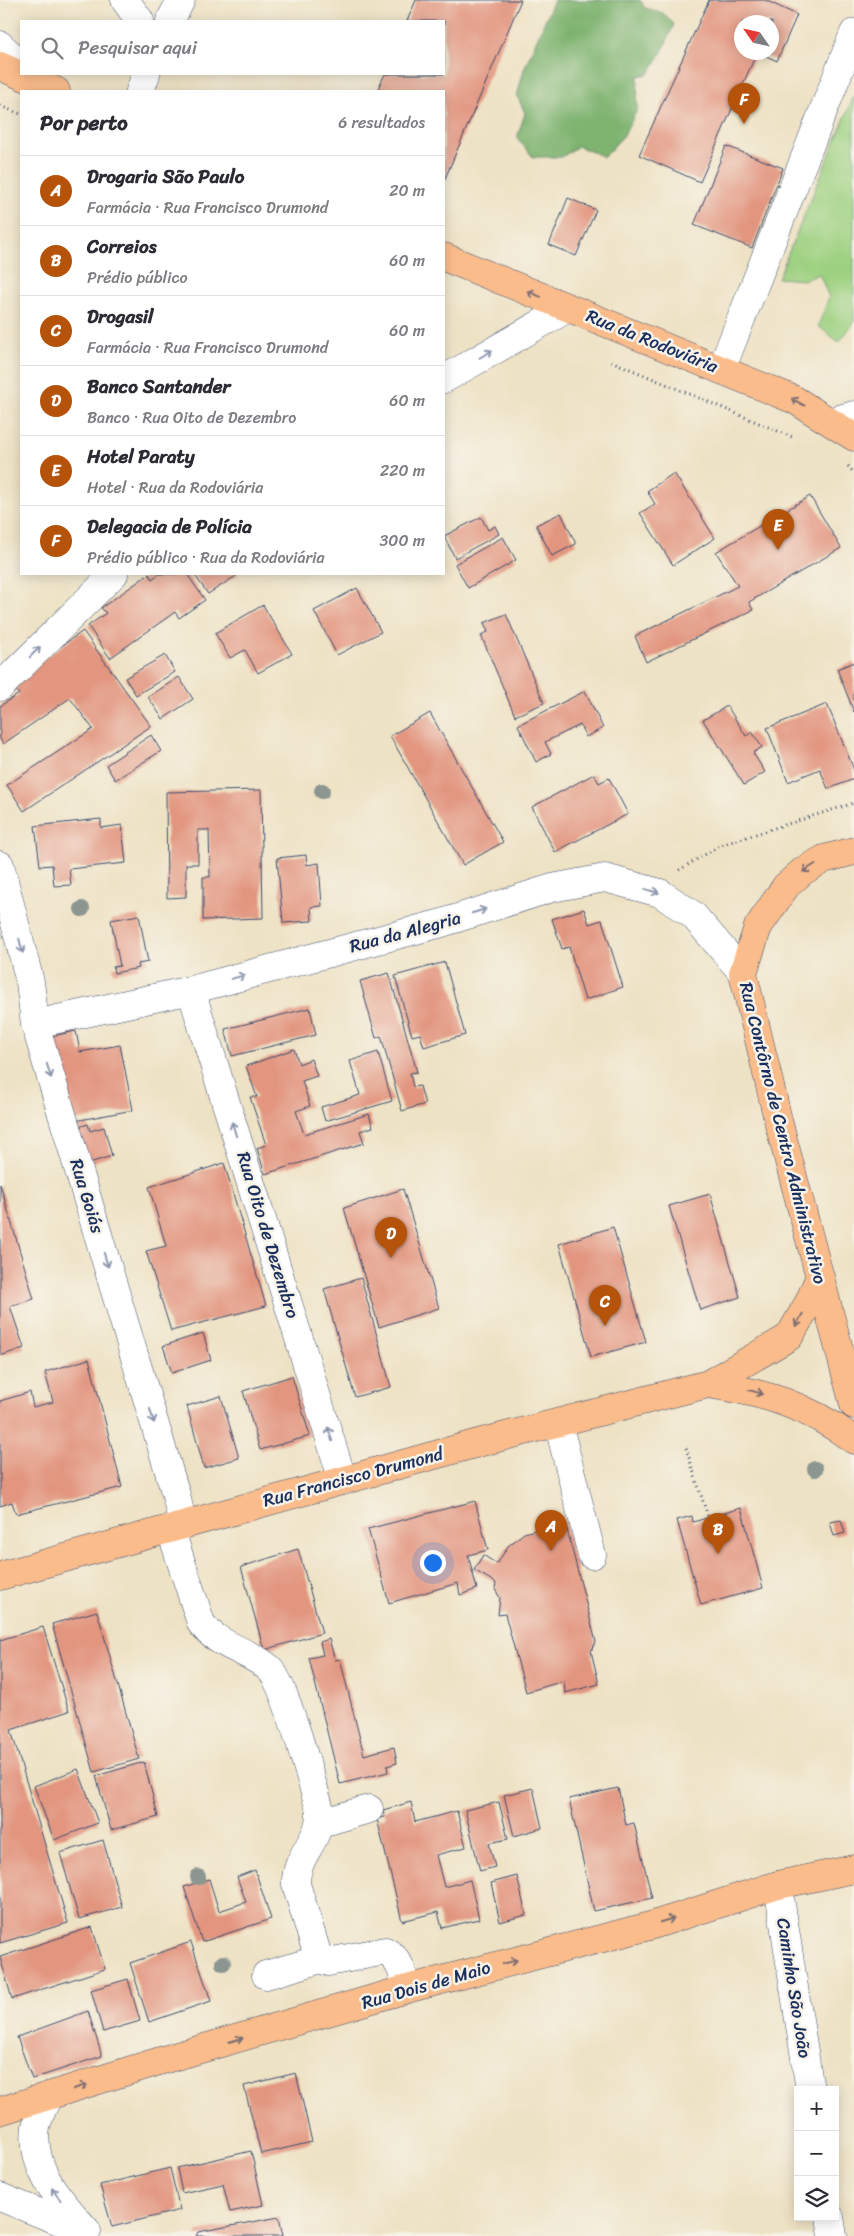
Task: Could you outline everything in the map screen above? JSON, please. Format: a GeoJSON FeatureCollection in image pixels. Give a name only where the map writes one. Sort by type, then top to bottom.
{"type":"FeatureCollection","features":[{"type":"Feature","properties":{"kind":"main road"},"geometry":{"type":"LineString","coordinates":[[0,66],[20,74]]}},
{"type":"Feature","properties":{"kind":"main road"},"geometry":{"type":"LineString","coordinates":[[22,75],[42,83]]}},
{"type":"Feature","properties":{"kind":"main road","name":"Rua da Rodoviária"},"geometry":{"type":"LineString","coordinates":[[445,256],[568,308],[843,418],[854,437]]}},
{"type":"Feature","properties":{"kind":"main road","name":"Rua Contôrno de Centro Administrativo"},"geometry":{"type":"LineString","coordinates":[[854,850],[824,859],[804,871],[786,886],[758,927],[743,973],[779,1124],[820,1276],[846,1346],[854,1405]]}},
{"type":"Feature","properties":{"kind":"main road","name":"Rua Francisco Drumond"},"geometry":{"type":"LineString","coordinates":[[0,1576],[343,1481],[708,1384],[789,1337],[809,1302],[820,1276]]}},
{"type":"Feature","properties":{"kind":"main road","name":"Rua Francisco Drumond"},"geometry":{"type":"LineString","coordinates":[[708,1384],[756,1391],[800,1407],[834,1425],[854,1440]]}},
{"type":"Feature","properties":{"kind":"main road","name":"Rua Dois de Maio"},"geometry":{"type":"LineString","coordinates":[[0,2111],[47,2098],[163,2060],[407,1989],[650,1926],[778,1885],[854,1869]]}},
{"type":"Feature","properties":{"kind":"street"},"geometry":{"type":"LineString","coordinates":[[125,0],[139,20]]}},
{"type":"Feature","properties":{"kind":"street"},"geometry":{"type":"LineString","coordinates":[[171,20],[181,0]]}},
{"type":"Feature","properties":{"kind":"street"},"geometry":{"type":"LineString","coordinates":[[721,370],[854,33]]}},
{"type":"Feature","properties":{"kind":"street"},"geometry":{"type":"LineString","coordinates":[[0,45],[20,64]]}},
{"type":"Feature","properties":{"kind":"street"},"geometry":{"type":"LineString","coordinates":[[140,90],[146,75]]}},
{"type":"Feature","properties":{"kind":"street"},"geometry":{"type":"LineString","coordinates":[[445,378],[568,308]]}},
{"type":"Feature","properties":{"kind":"street"},"geometry":{"type":"LineString","coordinates":[[0,686],[113,575]]}},
{"type":"Feature","properties":{"kind":"street","name":"Rua Goiás"},"geometry":{"type":"LineString","coordinates":[[0,868],[30,982],[35,1024],[173,1485],[176,1527],[201,1623],[214,1638],[259,1662],[277,1678],[320,1810],[321,1823]]}},
{"type":"Feature","properties":{"kind":"street","name":"Rua da Alegria"},"geometry":{"type":"LineString","coordinates":[[35,1024],[191,990],[442,923],[552,888],[605,878],[660,893],[693,915],[743,973]]}},
{"type":"Feature","properties":{"kind":"street","name":"Rua Oito de Dezembro"},"geometry":{"type":"LineString","coordinates":[[191,990],[343,1481]]}},
{"type":"Feature","properties":{"kind":"street"},"geometry":{"type":"LineString","coordinates":[[558,1423],[592,1555]]}},
{"type":"Feature","properties":{"kind":"street"},"geometry":{"type":"LineString","coordinates":[[321,1959],[296,1884],[296,1873],[321,1823],[369,1809]]}},
{"type":"Feature","properties":{"kind":"street","name":"Caminho São João"},"geometry":{"type":"LineString","coordinates":[[778,1885],[809,2086]]}},
{"type":"Feature","properties":{"kind":"street"},"geometry":{"type":"LineString","coordinates":[[266,1975],[321,1959],[328,1962],[385,1952],[393,1955],[398,1962],[407,1989]]}},
{"type":"Feature","properties":{"kind":"street"},"geometry":{"type":"LineString","coordinates":[[47,2098],[36,2125],[35,2146],[39,2168],[55,2194],[91,2234]]}},
{"type":"Feature","properties":{"kind":"street"},"geometry":{"type":"LineString","coordinates":[[0,2197],[91,2234]]}},
{"type":"Feature","properties":{"kind":"street"},"geometry":{"type":"LineString","coordinates":[[831,2221],[833,2236]]}},
{"type":"Feature","properties":{"kind":"path"},"geometry":{"type":"LineString","coordinates":[[0,106],[20,114]]}},
{"type":"Feature","properties":{"kind":"path"},"geometry":{"type":"LineString","coordinates":[[602,357],[797,439]]}},
{"type":"Feature","properties":{"kind":"path"},"geometry":{"type":"LineString","coordinates":[[843,461],[854,473]]}},
{"type":"Feature","properties":{"kind":"path"},"geometry":{"type":"LineString","coordinates":[[672,874],[721,845],[854,803]]}},
{"type":"Feature","properties":{"kind":"path"},"geometry":{"type":"LineString","coordinates":[[686,1448],[708,1518]]}},
{"type":"Feature","properties":{"kind":"green space"},"geometry":{"type":"Polygon","coordinates":[[[554,0],[640,0],[645,8],[663,13],[674,24],[663,50],[649,74],[638,76],[637,110],[624,135],[604,157],[578,146],[562,157],[533,157],[517,138],[525,113],[517,96],[524,69],[554,0]]]}},
{"type":"Feature","properties":{"kind":"green space"},"geometry":{"type":"Polygon","coordinates":[[[854,96],[854,323],[839,342],[818,326],[829,297],[819,274],[805,280],[778,278],[854,96]]]}},
{"type":"Feature","properties":{"kind":"building"},"geometry":{"type":"Polygon","coordinates":[[[416,0],[521,0],[445,179],[445,90],[377,90],[385,75],[445,75],[445,20],[407,20],[416,0]]]}},
{"type":"Feature","properties":{"kind":"building"},"geometry":{"type":"Polygon","coordinates":[[[709,0],[765,0],[797,15],[779,56],[779,15],[734,15],[734,60],[753,60],[700,182],[639,155],[709,0]]]}},
{"type":"Feature","properties":{"kind":"building"},"geometry":{"type":"Polygon","coordinates":[[[726,146],[783,168],[752,248],[694,225],[726,146]]]}},
{"type":"Feature","properties":{"kind":"building"},"geometry":{"type":"Polygon","coordinates":[[[568,198],[596,210],[576,256],[549,245],[568,198]]]}},
{"type":"Feature","properties":{"kind":"building"},"geometry":{"type":"Polygon","coordinates":[[[674,473],[715,538],[673,565],[640,513],[655,504],[647,491],[674,473]]]}},
{"type":"Feature","properties":{"kind":"building"},"geometry":{"type":"Polygon","coordinates":[[[810,496],[841,548],[749,602],[753,610],[646,662],[635,636],[738,586],[716,552],[810,496]]]}},
{"type":"Feature","properties":{"kind":"building"},"geometry":{"type":"Polygon","coordinates":[[[561,513],[576,544],[552,556],[536,525],[561,513]]]}},
{"type":"Feature","properties":{"kind":"building"},"geometry":{"type":"Polygon","coordinates":[[[481,517],[488,530],[495,526],[499,534],[455,558],[445,535],[481,517]]]}},
{"type":"Feature","properties":{"kind":"building"},"geometry":{"type":"Polygon","coordinates":[[[503,537],[516,560],[468,588],[455,564],[503,537]]]}},
{"type":"Feature","properties":{"kind":"building"},"geometry":{"type":"Polygon","coordinates":[[[148,575],[152,579],[158,575],[188,575],[205,600],[179,618],[175,612],[110,658],[88,626],[106,613],[101,608],[148,575]]]}},
{"type":"Feature","properties":{"kind":"building"},"geometry":{"type":"Polygon","coordinates":[[[195,575],[237,575],[208,594],[195,575]]]}},
{"type":"Feature","properties":{"kind":"building"},"geometry":{"type":"Polygon","coordinates":[[[357,588],[381,632],[337,655],[314,611],[357,588]]]}},
{"type":"Feature","properties":{"kind":"building"},"geometry":{"type":"Polygon","coordinates":[[[263,605],[292,654],[258,673],[245,650],[230,658],[215,633],[263,605]]]}},
{"type":"Feature","properties":{"kind":"building"},"geometry":{"type":"Polygon","coordinates":[[[506,614],[544,703],[515,716],[481,635],[488,632],[484,623],[506,614]]]}},
{"type":"Feature","properties":{"kind":"building"},"geometry":{"type":"Polygon","coordinates":[[[83,631],[151,726],[24,811],[7,785],[93,729],[70,698],[3,744],[0,739],[0,706],[19,694],[10,682],[83,631]]]}},
{"type":"Feature","properties":{"kind":"building"},"geometry":{"type":"Polygon","coordinates":[[[165,655],[175,672],[136,695],[125,678],[165,655]]]}},
{"type":"Feature","properties":{"kind":"building"},"geometry":{"type":"Polygon","coordinates":[[[854,662],[854,712],[837,669],[854,662]]]}},
{"type":"Feature","properties":{"kind":"building"},"geometry":{"type":"Polygon","coordinates":[[[179,677],[193,699],[163,719],[148,697],[179,677]]]}},
{"type":"Feature","properties":{"kind":"building"},"geometry":{"type":"Polygon","coordinates":[[[585,691],[603,728],[586,737],[580,725],[545,742],[551,754],[536,762],[518,725],[585,691]]]}},
{"type":"Feature","properties":{"kind":"building"},"geometry":{"type":"Polygon","coordinates":[[[827,704],[854,770],[854,779],[828,789],[820,769],[788,782],[767,728],[827,704]]]}},
{"type":"Feature","properties":{"kind":"building"},"geometry":{"type":"Polygon","coordinates":[[[727,706],[746,736],[752,732],[762,747],[753,753],[765,772],[744,785],[703,720],[727,706]]]}},
{"type":"Feature","properties":{"kind":"building"},"geometry":{"type":"Polygon","coordinates":[[[430,713],[503,842],[463,865],[390,736],[430,713]]]}},
{"type":"Feature","properties":{"kind":"building"},"geometry":{"type":"Polygon","coordinates":[[[151,735],[161,751],[115,780],[106,765],[151,735]]]}},
{"type":"Feature","properties":{"kind":"building"},"geometry":{"type":"Polygon","coordinates":[[[594,774],[599,783],[609,778],[628,814],[555,852],[532,807],[594,774]]]}},
{"type":"Feature","properties":{"kind":"building"},"geometry":{"type":"Polygon","coordinates":[[[261,790],[263,918],[203,920],[203,877],[210,877],[209,830],[198,830],[198,864],[186,864],[186,897],[167,898],[166,792],[261,790]]]}},
{"type":"Feature","properties":{"kind":"building"},"geometry":{"type":"Polygon","coordinates":[[[101,819],[101,828],[122,825],[126,863],[69,869],[71,885],[54,886],[52,865],[40,866],[35,826],[101,819]]]}},
{"type":"Feature","properties":{"kind":"building"},"geometry":{"type":"Polygon","coordinates":[[[306,855],[307,865],[319,863],[322,906],[311,907],[312,921],[283,923],[277,858],[306,855]]]}},
{"type":"Feature","properties":{"kind":"building"},"geometry":{"type":"Polygon","coordinates":[[[584,909],[589,924],[602,920],[623,987],[585,1000],[569,947],[562,949],[552,919],[584,909]]]}},
{"type":"Feature","properties":{"kind":"building"},"geometry":{"type":"Polygon","coordinates":[[[139,915],[148,962],[138,964],[139,968],[114,973],[113,967],[120,966],[111,920],[139,915]]]}},
{"type":"Feature","properties":{"kind":"building"},"geometry":{"type":"Polygon","coordinates":[[[445,962],[465,1035],[424,1047],[420,1034],[412,1036],[395,976],[445,962]]]}},
{"type":"Feature","properties":{"kind":"building"},"geometry":{"type":"Polygon","coordinates":[[[389,973],[417,1072],[410,1073],[413,1087],[420,1086],[425,1104],[402,1111],[381,1036],[376,1038],[360,981],[389,973]]]}},
{"type":"Feature","properties":{"kind":"building"},"geometry":{"type":"Polygon","coordinates":[[[310,1008],[316,1035],[232,1056],[225,1029],[310,1008]]]}},
{"type":"Feature","properties":{"kind":"building"},"geometry":{"type":"Polygon","coordinates":[[[76,1031],[80,1052],[120,1045],[133,1110],[69,1122],[53,1036],[76,1031]]]}},
{"type":"Feature","properties":{"kind":"building"},"geometry":{"type":"Polygon","coordinates":[[[294,1049],[299,1064],[311,1059],[317,1076],[302,1081],[310,1106],[296,1111],[304,1134],[369,1114],[373,1127],[360,1131],[364,1143],[265,1174],[257,1148],[266,1145],[250,1097],[257,1097],[246,1066],[294,1049]]]}},
{"type":"Feature","properties":{"kind":"building"},"geometry":{"type":"Polygon","coordinates":[[[378,1052],[392,1101],[325,1121],[321,1107],[360,1095],[350,1061],[378,1052]]]}},
{"type":"Feature","properties":{"kind":"building"},"geometry":{"type":"Polygon","coordinates":[[[88,1124],[90,1131],[104,1127],[112,1156],[86,1164],[76,1128],[88,1124]]]}},
{"type":"Feature","properties":{"kind":"building"},"geometry":{"type":"Polygon","coordinates":[[[224,1163],[266,1306],[171,1331],[146,1251],[166,1246],[149,1187],[224,1163]]]}},
{"type":"Feature","properties":{"kind":"building"},"geometry":{"type":"Polygon","coordinates":[[[0,1184],[34,1299],[10,1306],[24,1348],[0,1356],[0,1184]]]}},
{"type":"Feature","properties":{"kind":"building"},"geometry":{"type":"Polygon","coordinates":[[[403,1189],[439,1308],[379,1327],[344,1208],[403,1189]]]}},
{"type":"Feature","properties":{"kind":"building"},"geometry":{"type":"Polygon","coordinates":[[[710,1194],[740,1297],[700,1310],[669,1206],[710,1194]]]}},
{"type":"Feature","properties":{"kind":"building"},"geometry":{"type":"Polygon","coordinates":[[[613,1227],[646,1342],[591,1357],[559,1244],[613,1227]]]}},
{"type":"Feature","properties":{"kind":"building"},"geometry":{"type":"Polygon","coordinates":[[[361,1278],[391,1387],[355,1397],[324,1289],[361,1278]]]}},
{"type":"Feature","properties":{"kind":"building"},"geometry":{"type":"Polygon","coordinates":[[[203,1333],[211,1360],[172,1373],[163,1346],[203,1333]]]}},
{"type":"Feature","properties":{"kind":"building"},"geometry":{"type":"Polygon","coordinates":[[[89,1359],[122,1487],[16,1514],[12,1502],[0,1506],[0,1401],[30,1392],[33,1407],[53,1402],[45,1372],[89,1359]]]}},
{"type":"Feature","properties":{"kind":"building"},"geometry":{"type":"Polygon","coordinates":[[[292,1376],[310,1436],[260,1450],[243,1391],[292,1376]]]}},
{"type":"Feature","properties":{"kind":"building"},"geometry":{"type":"Polygon","coordinates":[[[221,1396],[239,1458],[204,1468],[187,1406],[221,1396]]]}},
{"type":"Feature","properties":{"kind":"building"},"geometry":{"type":"Polygon","coordinates":[[[475,1501],[488,1550],[468,1555],[477,1589],[460,1595],[458,1583],[389,1603],[368,1529],[475,1501]]]}},
{"type":"Feature","properties":{"kind":"building"},"geometry":{"type":"Polygon","coordinates":[[[741,1508],[763,1588],[701,1605],[677,1520],[692,1516],[693,1522],[741,1508]]]}},
{"type":"Feature","properties":{"kind":"building"},"geometry":{"type":"Polygon","coordinates":[[[841,1520],[845,1533],[834,1536],[830,1522],[841,1520]]]}},
{"type":"Feature","properties":{"kind":"building"},"geometry":{"type":"Polygon","coordinates":[[[565,1522],[596,1642],[591,1651],[599,1684],[565,1693],[564,1681],[526,1692],[505,1614],[498,1615],[500,1598],[495,1589],[496,1583],[474,1570],[483,1555],[497,1564],[508,1546],[524,1533],[565,1522]]]}},
{"type":"Feature","properties":{"kind":"building"},"geometry":{"type":"Polygon","coordinates":[[[298,1549],[322,1633],[264,1650],[241,1567],[298,1549]]]}},
{"type":"Feature","properties":{"kind":"building"},"geometry":{"type":"Polygon","coordinates":[[[97,1611],[139,1759],[94,1772],[52,1624],[97,1611]]]}},
{"type":"Feature","properties":{"kind":"building"},"geometry":{"type":"Polygon","coordinates":[[[43,1627],[69,1711],[11,1730],[68,1923],[0,1943],[0,1640],[43,1627]]]}},
{"type":"Feature","properties":{"kind":"building"},"geometry":{"type":"Polygon","coordinates":[[[329,1639],[335,1660],[340,1659],[364,1755],[394,1747],[397,1763],[387,1766],[388,1772],[340,1784],[309,1658],[323,1655],[320,1642],[329,1639]]]}},
{"type":"Feature","properties":{"kind":"building"},"geometry":{"type":"Polygon","coordinates":[[[144,1762],[158,1817],[111,1830],[96,1776],[144,1762]]]}},
{"type":"Feature","properties":{"kind":"building"},"geometry":{"type":"Polygon","coordinates":[[[78,1769],[98,1823],[54,1840],[34,1786],[78,1769]]]}},
{"type":"Feature","properties":{"kind":"building"},"geometry":{"type":"Polygon","coordinates":[[[533,1788],[542,1828],[514,1836],[504,1795],[533,1788]]]}},
{"type":"Feature","properties":{"kind":"building"},"geometry":{"type":"Polygon","coordinates":[[[618,1788],[626,1825],[634,1823],[652,1898],[594,1911],[569,1799],[618,1788]]]}},
{"type":"Feature","properties":{"kind":"building"},"geometry":{"type":"Polygon","coordinates":[[[411,1802],[415,1822],[457,1811],[466,1847],[436,1855],[444,1887],[470,1880],[479,1919],[442,1928],[438,1912],[402,1921],[377,1819],[385,1817],[383,1810],[411,1802]]]}},
{"type":"Feature","properties":{"kind":"building"},"geometry":{"type":"Polygon","coordinates":[[[499,1802],[508,1839],[489,1843],[495,1867],[480,1871],[465,1810],[499,1802]]]}},
{"type":"Feature","properties":{"kind":"building"},"geometry":{"type":"Polygon","coordinates":[[[103,1840],[122,1907],[79,1919],[60,1853],[103,1840]]]}},
{"type":"Feature","properties":{"kind":"building"},"geometry":{"type":"Polygon","coordinates":[[[255,1870],[271,1919],[202,1942],[184,1887],[209,1879],[219,1911],[246,1902],[237,1877],[255,1870]]]}},
{"type":"Feature","properties":{"kind":"building"},"geometry":{"type":"Polygon","coordinates":[[[517,1876],[526,1915],[500,1922],[491,1883],[517,1876]]]}},
{"type":"Feature","properties":{"kind":"building"},"geometry":{"type":"Polygon","coordinates":[[[92,1927],[105,1969],[12,1999],[0,1957],[92,1927]]]}},
{"type":"Feature","properties":{"kind":"building"},"geometry":{"type":"Polygon","coordinates":[[[191,1942],[211,2001],[149,2022],[130,1963],[191,1942]]]}},
{"type":"Feature","properties":{"kind":"building"},"geometry":{"type":"Polygon","coordinates":[[[128,1979],[140,2021],[103,2032],[91,1990],[128,1979]]]}},
{"type":"Feature","properties":{"kind":"building"},"geometry":{"type":"Polygon","coordinates":[[[88,2011],[102,2056],[32,2079],[17,2037],[88,2011]]]}},
{"type":"Feature","properties":{"kind":"building"},"geometry":{"type":"Polygon","coordinates":[[[296,2073],[312,2142],[261,2154],[244,2086],[296,2073]]]}},
{"type":"Feature","properties":{"kind":"building"},"geometry":{"type":"Polygon","coordinates":[[[251,2151],[263,2205],[230,2212],[223,2184],[182,2193],[177,2168],[251,2151]]]}},
{"type":"Feature","properties":{"kind":"building"},"geometry":{"type":"Polygon","coordinates":[[[170,2168],[180,2210],[112,2227],[100,2185],[170,2168]]]}},
{"type":"Feature","properties":{"kind":"building"},"geometry":{"type":"Polygon","coordinates":[[[279,2217],[283,2236],[196,2236],[198,2232],[279,2217]]]}},
{"type":"Feature","properties":{"kind":"place","name":"Delegacia de Polícia"},"geometry":{"type":"Point","coordinates":[744,124]}},
{"type":"Feature","properties":{"kind":"place","name":"Hotel Paraty"},"geometry":{"type":"Point","coordinates":[778,550]}},
{"type":"Feature","properties":{"kind":"place","name":"Banco Santander"},"geometry":{"type":"Point","coordinates":[391,1258]}},
{"type":"Feature","properties":{"kind":"place","name":"Drogasil"},"geometry":{"type":"Point","coordinates":[605,1326]}},
{"type":"Feature","properties":{"kind":"place","name":"Drogaria São Paulo"},"geometry":{"type":"Point","coordinates":[551,1551]}},
{"type":"Feature","properties":{"kind":"place","name":"Correios"},"geometry":{"type":"Point","coordinates":[718,1554]}}]}
